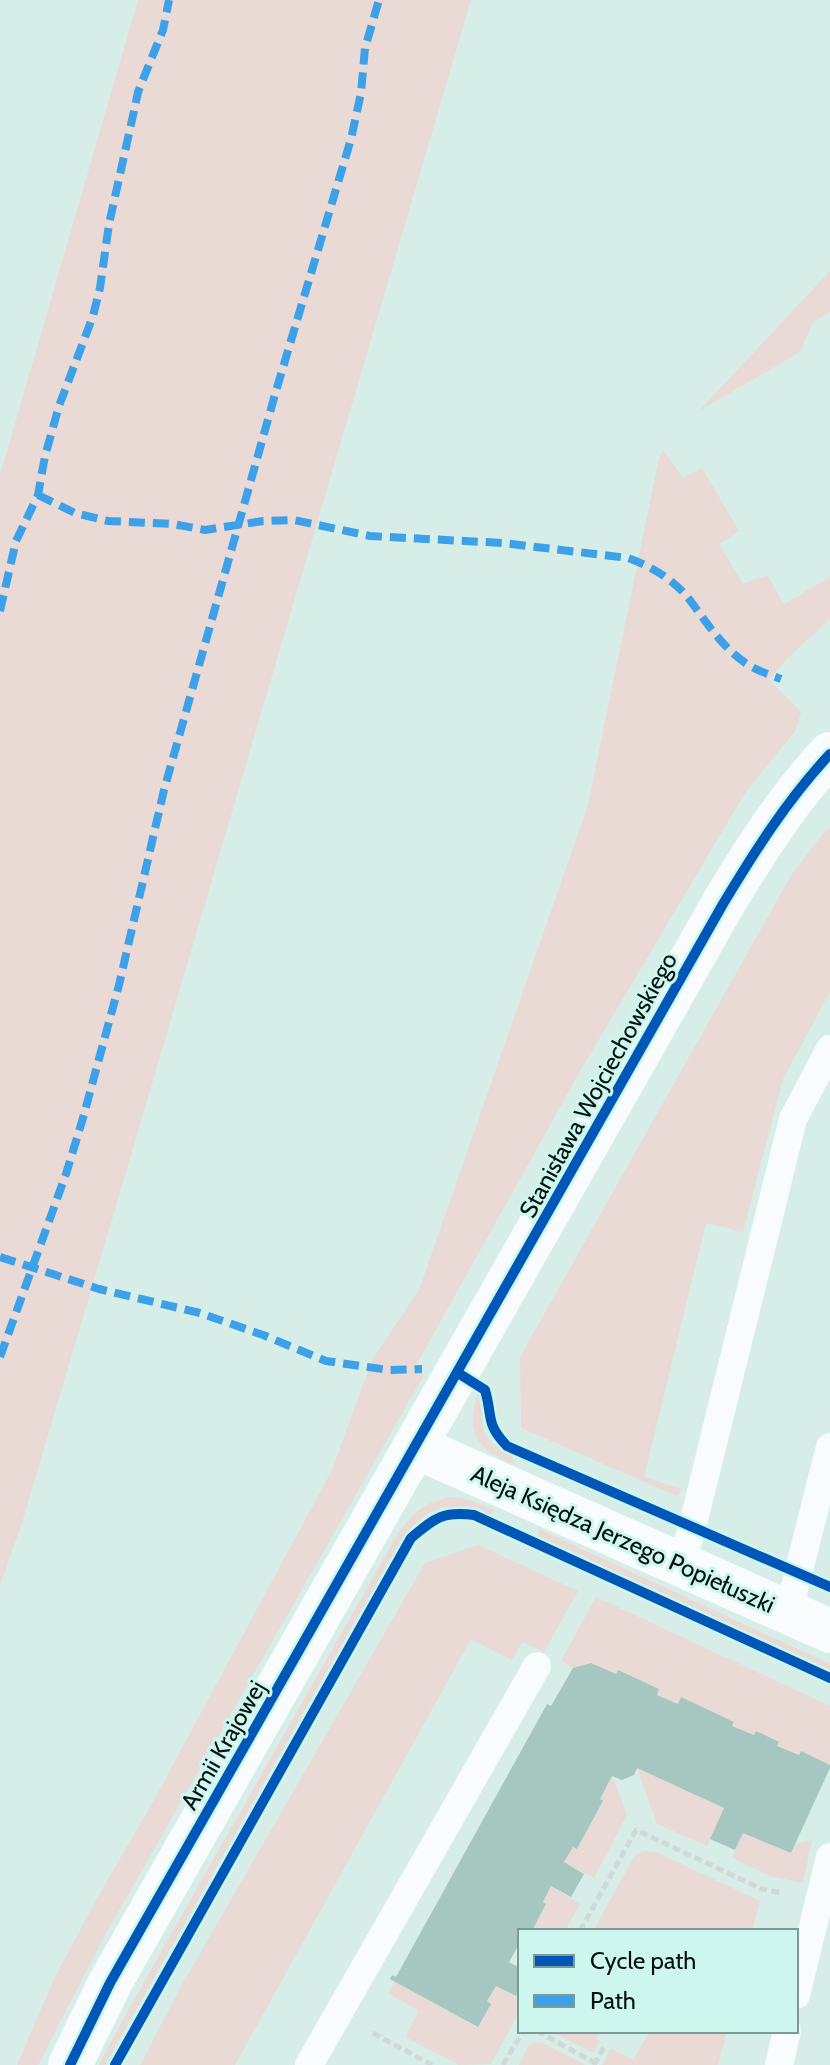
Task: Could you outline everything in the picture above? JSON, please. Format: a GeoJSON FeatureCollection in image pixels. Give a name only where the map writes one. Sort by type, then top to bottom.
{"type":"FeatureCollection","features":[{"type":"Feature","properties":{"kind":"street","name":"Stanisława Wojciechowskiego"},"geometry":{"type":"LineString","coordinates":[[416,1447],[723,904],[766,833],[830,754]]}},
{"type":"Feature","properties":{"kind":"street","name":"Aleja Księdza Jerzego Popiełuszki"},"geometry":{"type":"LineString","coordinates":[[416,1447],[830,1631]]}},
{"type":"Feature","properties":{"kind":"street","name":"Armii Krajowej"},"geometry":{"type":"LineString","coordinates":[[70,2065],[110,1983],[416,1447]]}},
{"type":"Feature","properties":{"kind":"lane"},"geometry":{"type":"LineString","coordinates":[[681,1566],[793,1119],[830,1049]]}},
{"type":"Feature","properties":{"kind":"lane"},"geometry":{"type":"LineString","coordinates":[[788,1614],[830,1447]]}},
{"type":"Feature","properties":{"kind":"lane"},"geometry":{"type":"LineString","coordinates":[[309,2065],[537,1666]]}},
{"type":"Feature","properties":{"kind":"lane"},"geometry":{"type":"LineString","coordinates":[[798,1987],[830,1857]]}},
{"type":"Feature","properties":{"kind":"lane"},"geometry":{"type":"LineString","coordinates":[[779,2065],[787,2033]]}},
{"type":"Feature","properties":{"kind":"path"},"geometry":{"type":"LineString","coordinates":[[581,1929],[636,1830],[762,1889],[819,1901]]}},
{"type":"Feature","properties":{"kind":"path"},"geometry":{"type":"LineString","coordinates":[[338,2014],[432,2065]]}},
{"type":"Feature","properties":{"kind":"path"},"geometry":{"type":"LineString","coordinates":[[503,2065],[522,2033]]}},
{"type":"Feature","properties":{"kind":"path"},"geometry":{"type":"LineString","coordinates":[[541,2033],[595,2064],[605,2045]]}},
{"type":"Feature","properties":{"kind":"shaded area"},"geometry":{"type":"Polygon","coordinates":[[[138,0],[471,0],[21,1526],[0,1585],[0,475],[138,0]]]}},
{"type":"Feature","properties":{"kind":"shaded area"},"geometry":{"type":"Polygon","coordinates":[[[830,271],[830,312],[813,322],[800,352],[699,411],[830,271]]]}},
{"type":"Feature","properties":{"kind":"shaded area"},"geometry":{"type":"Polygon","coordinates":[[[663,450],[683,478],[702,468],[739,531],[719,544],[743,584],[767,575],[784,604],[830,577],[830,619],[769,680],[801,712],[796,730],[745,793],[583,1066],[415,1367],[424,1375],[104,1937],[38,2065],[17,2065],[53,1981],[332,1470],[372,1360],[419,1290],[588,805],[663,450]]]}},
{"type":"Feature","properties":{"kind":"shaded area"},"geometry":{"type":"Polygon","coordinates":[[[827,828],[830,829],[830,992],[783,1079],[743,1232],[706,1223],[644,1477],[682,1489],[677,1496],[521,1428],[520,1357],[792,874],[827,828]]]}},
{"type":"Feature","properties":{"kind":"shaded area"},"geometry":{"type":"Polygon","coordinates":[[[477,1396],[481,1398],[482,1419],[488,1439],[512,1455],[515,1465],[492,1454],[478,1440],[473,1422],[477,1396]]]}},
{"type":"Feature","properties":{"kind":"shaded area"},"geometry":{"type":"Polygon","coordinates":[[[452,1497],[495,1510],[488,1517],[462,1508],[440,1508],[422,1518],[402,1538],[105,2065],[99,2065],[397,1535],[420,1510],[452,1497]]]}},
{"type":"Feature","properties":{"kind":"shaded area"},"geometry":{"type":"Polygon","coordinates":[[[539,1529],[830,1664],[830,1672],[538,1537],[539,1529]]]}},
{"type":"Feature","properties":{"kind":"shaded area"},"geometry":{"type":"Polygon","coordinates":[[[478,1545],[578,1591],[544,1652],[522,1642],[512,1660],[471,1639],[235,2065],[140,2065],[183,1983],[425,1563],[478,1545]]]}},
{"type":"Feature","properties":{"kind":"shaded area"},"geometry":{"type":"Polygon","coordinates":[[[596,1597],[830,1706],[830,1765],[801,1751],[799,1755],[777,1746],[778,1742],[756,1731],[754,1735],[732,1726],[734,1723],[681,1698],[678,1704],[657,1695],[659,1689],[618,1671],[616,1674],[591,1663],[573,1668],[561,1661],[596,1597]]]}},
{"type":"Feature","properties":{"kind":"shaded area"},"geometry":{"type":"Polygon","coordinates":[[[637,1768],[724,1808],[707,1846],[657,1824],[637,1768]]]}},
{"type":"Feature","properties":{"kind":"shaded area"},"geometry":{"type":"Polygon","coordinates":[[[612,1776],[627,1815],[594,1878],[564,1862],[573,1847],[578,1848],[603,1802],[600,1799],[612,1776]]]}},
{"type":"Feature","properties":{"kind":"shaded area"},"geometry":{"type":"Polygon","coordinates":[[[743,1833],[791,1853],[796,1844],[812,1840],[803,1883],[770,1876],[732,1858],[743,1833]]]}},
{"type":"Feature","properties":{"kind":"shaded area"},"geometry":{"type":"Polygon","coordinates":[[[656,1852],[760,1901],[753,1929],[594,1929],[638,1853],[656,1852]]]}},
{"type":"Feature","properties":{"kind":"shaded area"},"geometry":{"type":"Polygon","coordinates":[[[551,1886],[580,1904],[566,1929],[533,1929],[546,1905],[543,1902],[551,1886]]]}},
{"type":"Feature","properties":{"kind":"shaded area"},"geometry":{"type":"Polygon","coordinates":[[[395,1981],[477,2027],[496,1986],[518,1998],[518,2015],[491,2064],[459,2065],[405,2037],[419,2011],[388,1993],[395,1981]]]}},
{"type":"Feature","properties":{"kind":"shaded area"},"geometry":{"type":"Polygon","coordinates":[[[555,2033],[599,2033],[595,2039],[600,2041],[593,2053],[555,2033]]]}},
{"type":"Feature","properties":{"kind":"shaded area"},"geometry":{"type":"Polygon","coordinates":[[[649,2033],[726,2033],[718,2065],[602,2065],[611,2048],[633,2060],[649,2033]]]}},
{"type":"Feature","properties":{"kind":"shaded area"},"geometry":{"type":"Polygon","coordinates":[[[536,2042],[585,2065],[519,2065],[529,2045],[536,2042]]]}},
{"type":"Feature","properties":{"kind":"building"},"geometry":{"type":"Polygon","coordinates":[[[591,1663],[616,1674],[618,1670],[659,1689],[657,1695],[678,1704],[681,1697],[734,1722],[732,1726],[754,1735],[756,1731],[779,1742],[777,1746],[799,1755],[801,1751],[830,1765],[830,1768],[791,1853],[743,1833],[735,1850],[710,1839],[724,1808],[637,1768],[634,1775],[622,1780],[612,1776],[600,1799],[603,1801],[577,1849],[573,1847],[564,1862],[584,1874],[571,1897],[551,1886],[533,1929],[518,1929],[518,1946],[509,1962],[518,1967],[518,1992],[516,1996],[496,1986],[487,2001],[491,2004],[478,2027],[390,1979],[392,1975],[396,1977],[547,1704],[551,1706],[573,1668],[591,1663]]]}},
{"type":"Feature","properties":{"kind":"marked path"},"geometry":{"type":"LineString","coordinates":[[0,611],[16,541],[38,495],[59,406],[93,316],[109,224],[138,92],[163,30],[169,0]]}},
{"type":"Feature","properties":{"kind":"marked path"},"geometry":{"type":"LineString","coordinates":[[0,1357],[83,1118],[119,985],[164,790],[276,391],[351,139],[361,93],[365,48],[379,0]]}},
{"type":"Feature","properties":{"kind":"marked path"},"geometry":{"type":"LineString","coordinates":[[38,495],[75,513],[108,521],[173,524],[205,530],[263,521],[294,520],[370,536],[503,543],[628,558],[653,569],[676,586],[742,661],[781,679]]}},
{"type":"Feature","properties":{"kind":"marked path"},"geometry":{"type":"LineString","coordinates":[[0,1257],[99,1289],[200,1313],[326,1361],[389,1370],[422,1369]]}},
{"type":"Feature","properties":{"kind":"cycle path"},"geometry":{"type":"LineString","coordinates":[[70,2065],[110,1983],[723,904],[786,808],[830,754]]}},
{"type":"Feature","properties":{"kind":"cycle path"},"geometry":{"type":"LineString","coordinates":[[458,1373],[485,1390],[492,1425],[507,1446],[830,1587]]}},
{"type":"Feature","properties":{"kind":"cycle path"},"geometry":{"type":"LineString","coordinates":[[115,2065],[411,1538],[433,1521],[446,1515],[474,1515],[830,1678]]}}]}
